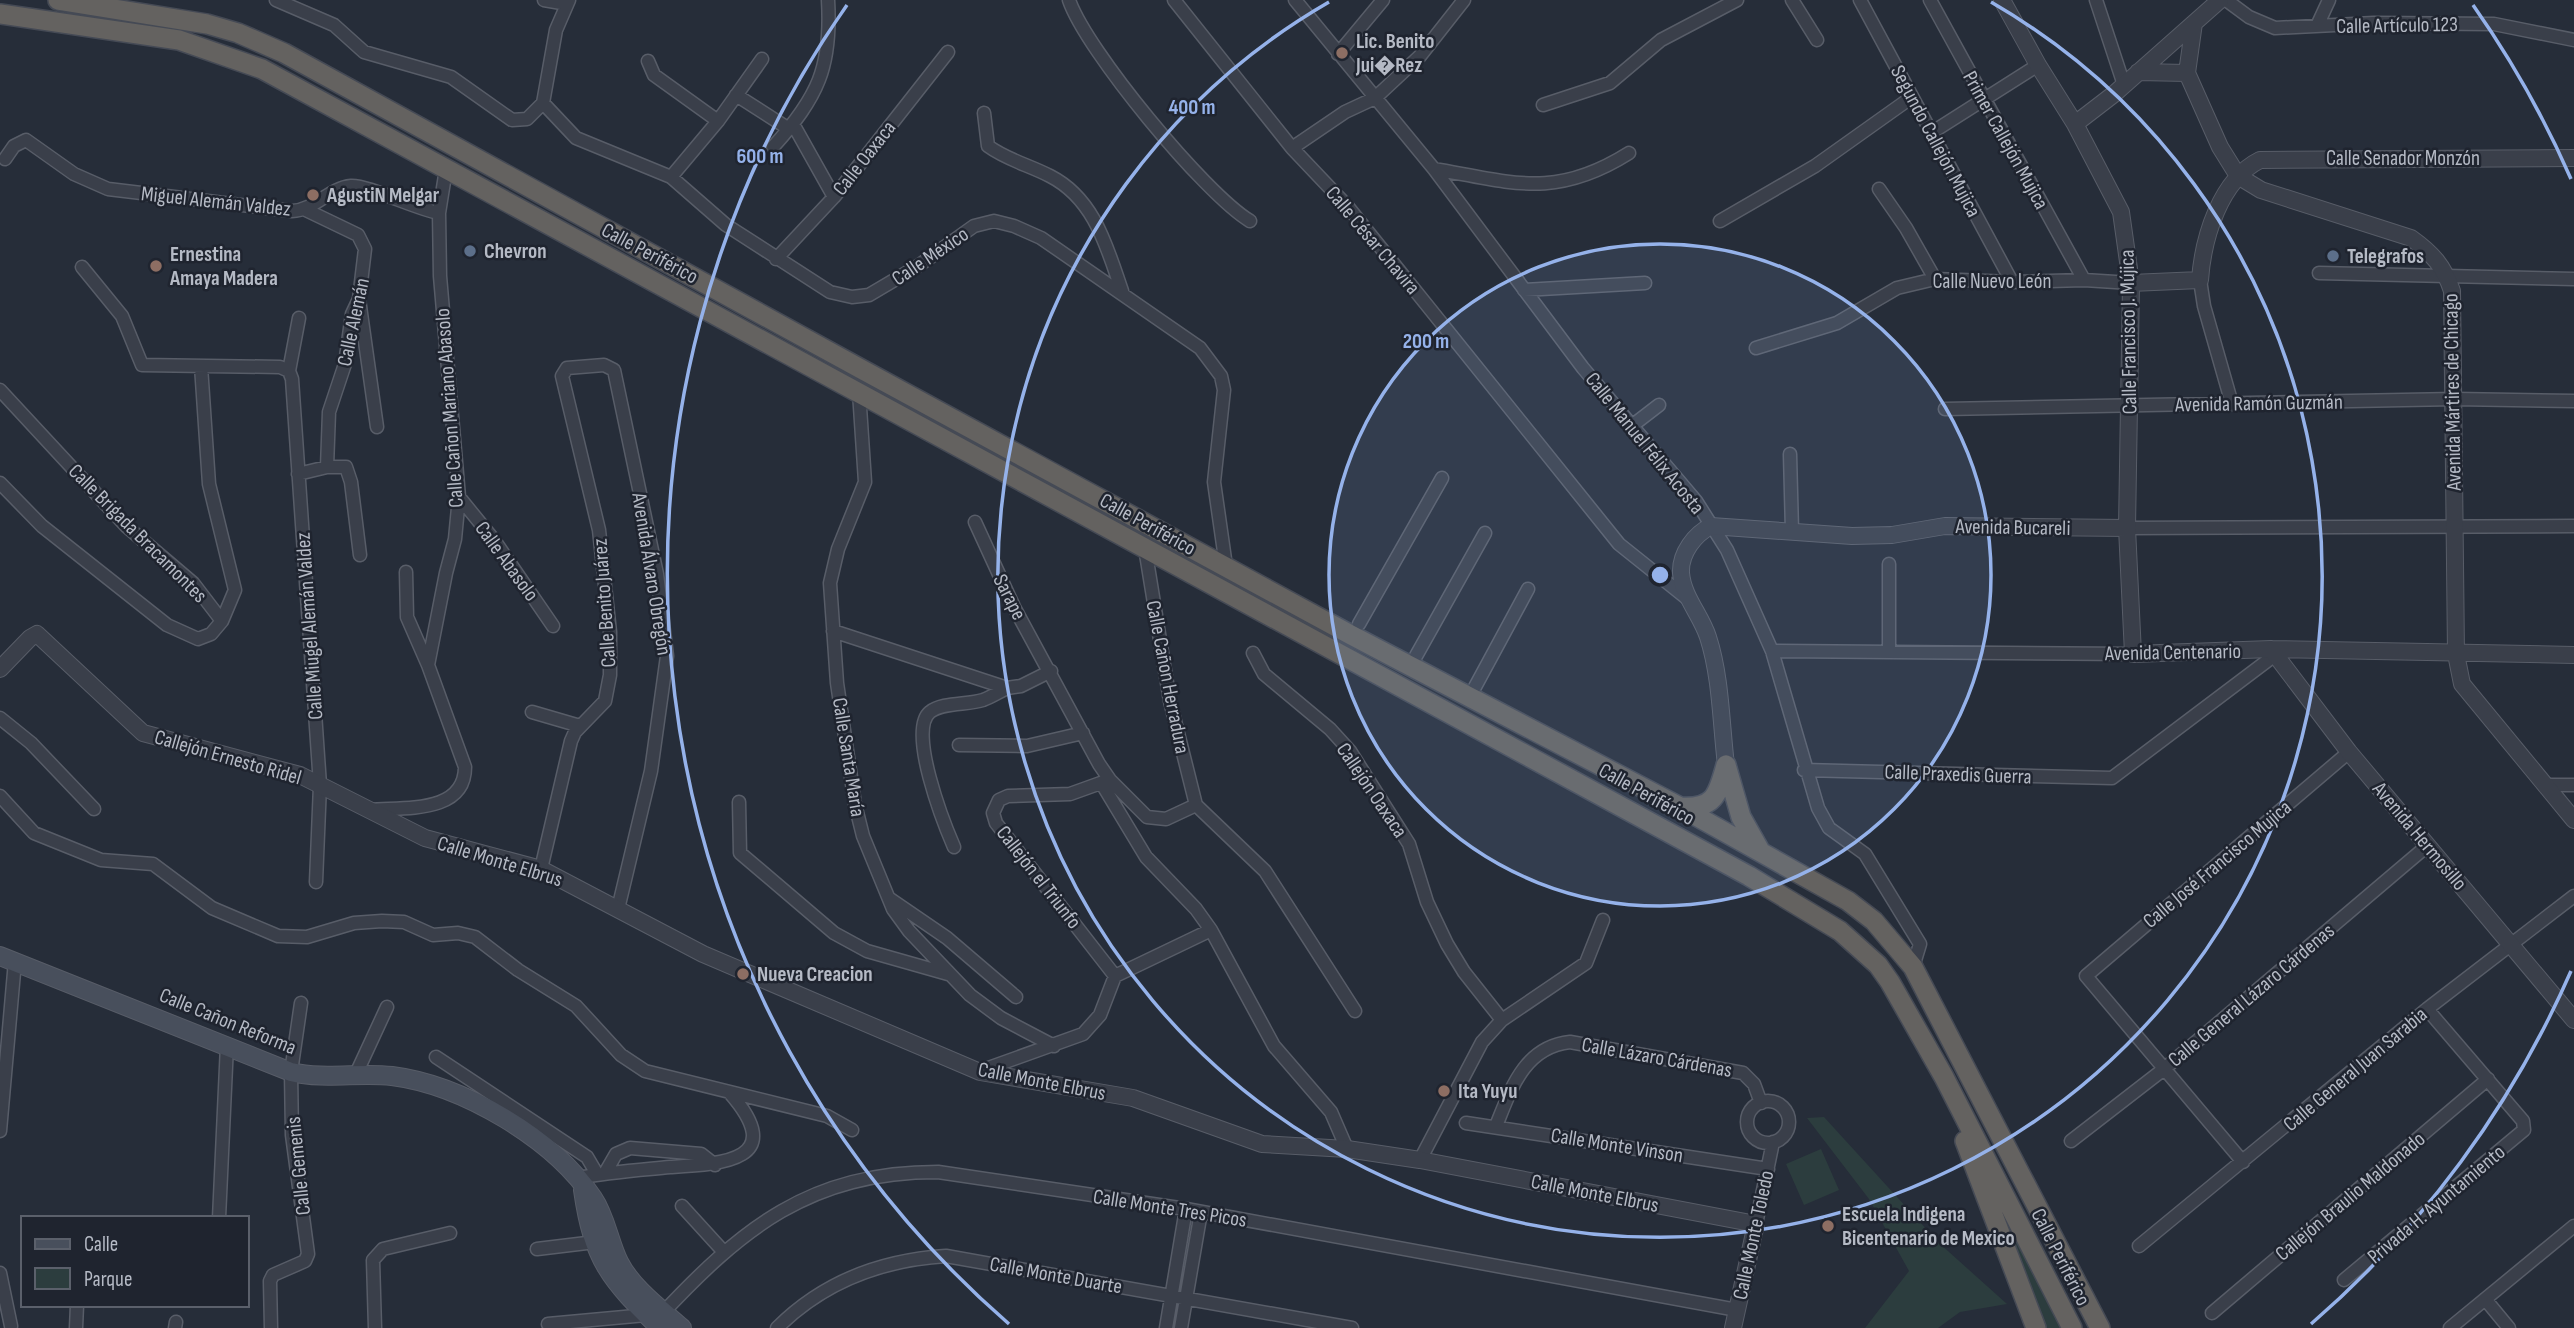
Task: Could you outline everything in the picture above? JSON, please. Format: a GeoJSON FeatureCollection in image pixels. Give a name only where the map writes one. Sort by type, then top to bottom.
{"type":"FeatureCollection","features":[{"type":"Feature","properties":{"kind":"highway","name":"Calle Periférico"},"geometry":{"type":"LineString","coordinates":[[58,0],[207,24],[238,33],[284,53],[1315,615],[1680,807],[1858,907],[1889,937],[1913,967],[2100,1328]]}},
{"type":"Feature","properties":{"kind":"highway","name":"Calle Periférico"},"geometry":{"type":"LineString","coordinates":[[0,14],[179,40],[207,47],[262,69],[1749,876],[1840,931],[1878,965],[1890,982],[1954,1096],[2071,1328]]}},
{"type":"Feature","properties":{"kind":"highway"},"geometry":{"type":"LineString","coordinates":[[1315,615],[1335,614],[1359,624],[1528,716],[1540,735]]}},
{"type":"Feature","properties":{"kind":"highway"},"geometry":{"type":"LineString","coordinates":[[1680,807],[1699,807],[1713,800],[1726,765]]}},
{"type":"Feature","properties":{"kind":"highway"},"geometry":{"type":"LineString","coordinates":[[1726,765],[1745,828],[1762,853]]}},
{"type":"Feature","properties":{"kind":"highway"},"geometry":{"type":"LineString","coordinates":[[1954,1096],[1970,1156],[2036,1328]]}},
{"type":"Feature","properties":{"kind":"main road","name":"Calle Cañon Reforma"},"geometry":{"type":"LineString","coordinates":[[7,959],[291,1072],[315,1076],[356,1074],[415,1080],[492,1109],[512,1121],[580,1182],[599,1210],[623,1269],[654,1321]]}},
{"type":"Feature","properties":{"kind":"main road"},"geometry":{"type":"LineString","coordinates":[[580,1182],[595,1242],[611,1278],[654,1321],[682,1328]]}},
{"type":"Feature","properties":{"kind":"street"},"geometry":{"type":"LineString","coordinates":[[276,0],[334,25],[364,52],[411,68],[452,77],[512,120],[527,119],[543,103],[556,30],[568,2],[544,0]]}},
{"type":"Feature","properties":{"kind":"street"},"geometry":{"type":"LineString","coordinates":[[773,147],[791,127],[823,69],[830,35],[828,0]]}},
{"type":"Feature","properties":{"kind":"street"},"geometry":{"type":"LineString","coordinates":[[1069,0],[1082,30],[1181,155],[1221,199],[1251,221]]}},
{"type":"Feature","properties":{"kind":"street","name":"Calle César Chavira"},"geometry":{"type":"LineString","coordinates":[[1174,0],[1292,148],[1348,207],[1619,544],[1689,600]]}},
{"type":"Feature","properties":{"kind":"street","name":"Calle Manuel Félix Acosta"},"geometry":{"type":"LineString","coordinates":[[1295,0],[1434,169],[1583,368],[1677,477],[1727,550],[1772,651],[1804,770],[1823,818],[1829,828],[1865,854],[1920,944],[1913,967]]}},
{"type":"Feature","properties":{"kind":"street"},"geometry":{"type":"LineString","coordinates":[[1338,54],[1383,0]]}},
{"type":"Feature","properties":{"kind":"street"},"geometry":{"type":"LineString","coordinates":[[1292,148],[1345,111],[1375,98],[1419,56],[1464,0]]}},
{"type":"Feature","properties":{"kind":"street"},"geometry":{"type":"LineString","coordinates":[[1543,105],[1610,83],[1661,40],[1734,0]]}},
{"type":"Feature","properties":{"kind":"street"},"geometry":{"type":"LineString","coordinates":[[1792,0],[1817,40]]}},
{"type":"Feature","properties":{"kind":"street","name":"Segundo Callejón Mujica"},"geometry":{"type":"LineString","coordinates":[[1860,0],[2011,282]]}},
{"type":"Feature","properties":{"kind":"street","name":"Primer Callejón Mujica"},"geometry":{"type":"LineString","coordinates":[[1930,0],[2084,280]]}},
{"type":"Feature","properties":{"kind":"street","name":"Calle Francisco J. Mújica"},"geometry":{"type":"LineString","coordinates":[[2002,0],[2038,65],[2076,124],[2121,212],[2131,283],[2127,528],[2133,654]]}},
{"type":"Feature","properties":{"kind":"street"},"geometry":{"type":"LineString","coordinates":[[2096,0],[2124,85]]}},
{"type":"Feature","properties":{"kind":"street"},"geometry":{"type":"LineString","coordinates":[[2076,124],[2220,0]]}},
{"type":"Feature","properties":{"kind":"street","name":"Calle Artículo 123"},"geometry":{"type":"LineString","coordinates":[[2226,0],[2265,26],[2494,24],[2574,40]]}},
{"type":"Feature","properties":{"kind":"street"},"geometry":{"type":"LineString","coordinates":[[2317,26],[2329,0]]}},
{"type":"Feature","properties":{"kind":"street"},"geometry":{"type":"LineString","coordinates":[[2194,23],[2187,72],[2220,147],[2238,176],[2206,236],[2200,280],[2204,306],[2232,404]]}},
{"type":"Feature","properties":{"kind":"street","name":"Calle Oaxaca"},"geometry":{"type":"LineString","coordinates":[[776,259],[834,197],[948,52]]}},
{"type":"Feature","properties":{"kind":"street"},"geometry":{"type":"LineString","coordinates":[[671,177],[718,121],[762,60]]}},
{"type":"Feature","properties":{"kind":"street"},"geometry":{"type":"LineString","coordinates":[[648,61],[654,75],[718,121]]}},
{"type":"Feature","properties":{"kind":"street"},"geometry":{"type":"LineString","coordinates":[[1931,133],[1984,102],[2038,65]]}},
{"type":"Feature","properties":{"kind":"street"},"geometry":{"type":"LineString","coordinates":[[2137,72],[2187,72]]}},
{"type":"Feature","properties":{"kind":"street"},"geometry":{"type":"LineString","coordinates":[[736,95],[791,127],[834,197]]}},
{"type":"Feature","properties":{"kind":"street"},"geometry":{"type":"LineString","coordinates":[[1720,221],[1815,166],[1912,97]]}},
{"type":"Feature","properties":{"kind":"street","name":"Calle México"},"geometry":{"type":"LineString","coordinates":[[543,103],[576,138],[589,146],[671,177],[726,225],[830,292],[852,297],[869,295],[918,266],[974,226],[994,221],[1041,238],[1122,292],[1200,348],[1221,376],[1224,390],[1214,482],[1226,566]]}},
{"type":"Feature","properties":{"kind":"street"},"geometry":{"type":"LineString","coordinates":[[984,114],[988,146],[1003,158],[1052,176],[1077,196],[1093,215],[1122,292]]}},
{"type":"Feature","properties":{"kind":"street","name":"Miguel Alemán Valdez"},"geometry":{"type":"LineString","coordinates":[[5,159],[14,146],[26,140],[74,174],[108,189],[247,208],[306,210],[349,186],[418,209],[439,213]]}},
{"type":"Feature","properties":{"kind":"street"},"geometry":{"type":"LineString","coordinates":[[1434,169],[1527,185],[1573,181],[1601,170],[1629,153]]}},
{"type":"Feature","properties":{"kind":"street","name":"Calle Senador Monzón"},"geometry":{"type":"LineString","coordinates":[[2238,176],[2251,164],[2268,158],[2574,158]]}},
{"type":"Feature","properties":{"kind":"street","name":"Calle Cañon Mariano Abasolo"},"geometry":{"type":"LineString","coordinates":[[366,811],[437,804],[449,799],[465,780],[465,767],[428,665],[440,597],[455,539],[459,497],[442,329],[439,213],[446,169]]}},
{"type":"Feature","properties":{"kind":"street","name":"Avenida Mártires de Chicago"},"geometry":{"type":"LineString","coordinates":[[2238,176],[2262,190],[2411,239],[2432,253],[2448,278],[2452,291],[2455,399],[2456,654],[2462,684],[2574,820]]}},
{"type":"Feature","properties":{"kind":"street"},"geometry":{"type":"LineString","coordinates":[[1879,189],[1906,228],[1935,279]]}},
{"type":"Feature","properties":{"kind":"street","name":"Calle Alemán"},"geometry":{"type":"LineString","coordinates":[[306,210],[358,235],[363,242],[365,268],[359,299],[352,314],[345,364],[330,411],[327,467]]}},
{"type":"Feature","properties":{"kind":"street"},"geometry":{"type":"LineString","coordinates":[[82,267],[122,316],[142,365],[280,367],[289,371]]}},
{"type":"Feature","properties":{"kind":"street"},"geometry":{"type":"LineString","coordinates":[[2319,273],[2574,279]]}},
{"type":"Feature","properties":{"kind":"street","name":"Calle Nuevo León"},"geometry":{"type":"LineString","coordinates":[[1756,348],[1837,323],[1897,288],[1935,279],[2131,283],[2200,280]]}},
{"type":"Feature","properties":{"kind":"street"},"geometry":{"type":"LineString","coordinates":[[1524,290],[1645,283]]}},
{"type":"Feature","properties":{"kind":"street"},"geometry":{"type":"LineString","coordinates":[[359,299],[377,427]]}},
{"type":"Feature","properties":{"kind":"street","name":"Calle Miugel Alemán Valdez"},"geometry":{"type":"LineString","coordinates":[[299,318],[289,371],[320,785],[316,882]]}},
{"type":"Feature","properties":{"kind":"street"},"geometry":{"type":"LineString","coordinates":[[201,366],[209,484],[235,590],[222,621]]}},
{"type":"Feature","properties":{"kind":"street","name":"Calle Benito Juárez"},"geometry":{"type":"LineString","coordinates":[[541,869],[571,741],[580,726],[596,713],[605,701],[610,675],[610,632],[599,530],[562,376],[567,368],[609,366]]}},
{"type":"Feature","properties":{"kind":"street","name":"Avenida Álvaro Obregón"},"geometry":{"type":"LineString","coordinates":[[609,366],[614,370],[656,574],[667,656],[650,771],[618,908]]}},
{"type":"Feature","properties":{"kind":"street","name":"Calle Brigada Bracamontes"},"geometry":{"type":"LineString","coordinates":[[0,390],[126,526],[192,583],[222,621],[211,634],[198,639],[167,625],[42,526],[0,483]]}},
{"type":"Feature","properties":{"kind":"street","name":"Calle Santa María"},"geometry":{"type":"LineString","coordinates":[[859,392],[865,482],[832,566],[833,631],[855,804],[863,836],[887,897],[909,930],[949,974],[1001,1018],[1054,1046]]}},
{"type":"Feature","properties":{"kind":"street","name":"Avenida Ramón Guzmán"},"geometry":{"type":"LineString","coordinates":[[1945,409],[2455,399],[2574,401]]}},
{"type":"Feature","properties":{"kind":"street"},"geometry":{"type":"LineString","coordinates":[[1633,425],[1659,405]]}},
{"type":"Feature","properties":{"kind":"street"},"geometry":{"type":"LineString","coordinates":[[1790,454],[1792,531]]}},
{"type":"Feature","properties":{"kind":"street"},"geometry":{"type":"LineString","coordinates":[[298,474],[327,467],[346,467],[351,481],[360,555]]}},
{"type":"Feature","properties":{"kind":"street"},"geometry":{"type":"LineString","coordinates":[[1359,624],[1442,478]]}},
{"type":"Feature","properties":{"kind":"street","name":"Calle Abasolo"},"geometry":{"type":"LineString","coordinates":[[459,497],[494,540],[553,626]]}},
{"type":"Feature","properties":{"kind":"street","name":"Sarape"},"geometry":{"type":"LineString","coordinates":[[975,522],[1014,607],[1051,671],[1106,782]]}},
{"type":"Feature","properties":{"kind":"street"},"geometry":{"type":"LineString","coordinates":[[1711,526],[1701,531],[1686,550],[1681,575],[1714,656],[1726,765]]}},
{"type":"Feature","properties":{"kind":"street","name":"Avenida Bucareli"},"geometry":{"type":"LineString","coordinates":[[1711,526],[1863,536],[1892,535],[1945,526],[2574,526]]}},
{"type":"Feature","properties":{"kind":"street"},"geometry":{"type":"LineString","coordinates":[[1416,656],[1485,533]]}},
{"type":"Feature","properties":{"kind":"street","name":"Calle Cañon Herradura"},"geometry":{"type":"LineString","coordinates":[[1145,548],[1170,701],[1196,806]]}},
{"type":"Feature","properties":{"kind":"street"},"geometry":{"type":"LineString","coordinates":[[1889,564],[1889,651]]}},
{"type":"Feature","properties":{"kind":"street"},"geometry":{"type":"LineString","coordinates":[[406,572],[407,617],[428,665]]}},
{"type":"Feature","properties":{"kind":"street"},"geometry":{"type":"LineString","coordinates":[[1475,687],[1528,589]]}},
{"type":"Feature","properties":{"kind":"street"},"geometry":{"type":"LineString","coordinates":[[833,631],[1007,688]]}},
{"type":"Feature","properties":{"kind":"street","name":"Callejón Ernesto Ridel"},"geometry":{"type":"LineString","coordinates":[[0,668],[30,638],[37,635],[143,733],[277,768],[320,785],[366,811]]}},
{"type":"Feature","properties":{"kind":"street","name":"Avenida Centenario"},"geometry":{"type":"LineString","coordinates":[[1772,651],[2574,655]]}},
{"type":"Feature","properties":{"kind":"street","name":"Calle Praxedis Guerra"},"geometry":{"type":"LineString","coordinates":[[1804,770],[2112,778],[2273,652]]}},
{"type":"Feature","properties":{"kind":"street","name":"Avenida Hermosillo"},"geometry":{"type":"LineString","coordinates":[[2273,652],[2349,752],[2574,1020]]}},
{"type":"Feature","properties":{"kind":"street","name":"Callejón Oaxaca"},"geometry":{"type":"LineString","coordinates":[[1253,653],[1264,674],[1330,729],[1350,751],[1409,844],[1427,902],[1447,944],[1464,972],[1502,1020]]}},
{"type":"Feature","properties":{"kind":"street"},"geometry":{"type":"LineString","coordinates":[[954,846],[929,776],[924,742],[926,718],[933,710],[983,700],[1051,671]]}},
{"type":"Feature","properties":{"kind":"street"},"geometry":{"type":"LineString","coordinates":[[531,712],[580,726]]}},
{"type":"Feature","properties":{"kind":"street"},"geometry":{"type":"LineString","coordinates":[[0,718],[30,743],[94,809]]}},
{"type":"Feature","properties":{"kind":"street"},"geometry":{"type":"LineString","coordinates":[[959,745],[1027,746],[1083,733]]}},
{"type":"Feature","properties":{"kind":"street","name":"Calle José Francisco Mujica"},"geometry":{"type":"LineString","coordinates":[[2164,1069],[2085,976],[2349,752]]}},
{"type":"Feature","properties":{"kind":"street"},"geometry":{"type":"LineString","coordinates":[[1106,782],[1135,808],[1156,820],[1184,814],[1196,806],[1265,871],[1355,1011]]}},
{"type":"Feature","properties":{"kind":"street"},"geometry":{"type":"LineString","coordinates":[[1106,782],[1146,857],[1196,909],[1211,930],[1273,1046],[1331,1112],[1347,1149]]}},
{"type":"Feature","properties":{"kind":"street","name":"Callejón el Triunfo"},"geometry":{"type":"LineString","coordinates":[[1106,782],[1070,794],[1008,796],[999,800],[993,813],[996,823],[1115,976]]}},
{"type":"Feature","properties":{"kind":"street"},"geometry":{"type":"LineString","coordinates":[[2545,785],[2574,785]]}},
{"type":"Feature","properties":{"kind":"street"},"geometry":{"type":"LineString","coordinates":[[0,796],[34,833],[102,860],[153,864],[212,908],[278,936],[307,937],[354,923],[382,921],[404,922],[433,935],[458,933],[475,936],[517,970],[576,1006],[621,1055],[636,1067],[827,1116],[852,1130]]}},
{"type":"Feature","properties":{"kind":"street"},"geometry":{"type":"LineString","coordinates":[[739,802],[740,853],[767,874],[819,924],[867,951],[949,974]]}},
{"type":"Feature","properties":{"kind":"street","name":"Calle Monte Elbrus"},"geometry":{"type":"LineString","coordinates":[[366,811],[425,838],[541,869],[703,954],[979,1072],[1132,1098],[1262,1144],[1347,1149],[1420,1160],[1756,1224]]}},
{"type":"Feature","properties":{"kind":"street","name":"Calle General Lázaro Cárdenas"},"geometry":{"type":"LineString","coordinates":[[2071,1140],[2164,1069],[2427,846]]}},
{"type":"Feature","properties":{"kind":"street"},"geometry":{"type":"LineString","coordinates":[[887,897],[947,937],[1016,997]]}},
{"type":"Feature","properties":{"kind":"street","name":"Calle General Juan Sarabia"},"geometry":{"type":"LineString","coordinates":[[2139,1246],[2427,1009],[2574,897]]}},
{"type":"Feature","properties":{"kind":"street"},"geometry":{"type":"LineString","coordinates":[[1420,1160],[1482,1042],[1502,1020],[1586,963],[1602,920]]}},
{"type":"Feature","properties":{"kind":"street"},"geometry":{"type":"LineString","coordinates":[[979,1072],[1072,1040],[1094,1025],[1115,976],[1211,930]]}},
{"type":"Feature","properties":{"kind":"street"},"geometry":{"type":"LineString","coordinates":[[0,1131],[7,959]]}},
{"type":"Feature","properties":{"kind":"street","name":"Calle Gemenis"},"geometry":{"type":"LineString","coordinates":[[271,1328],[270,1281],[273,1275],[306,1261],[308,1254],[292,1135],[291,1072],[301,1003]]}},
{"type":"Feature","properties":{"kind":"street"},"geometry":{"type":"LineString","coordinates":[[356,1074],[387,1007]]}},
{"type":"Feature","properties":{"kind":"street"},"geometry":{"type":"LineString","coordinates":[[2427,1009],[2488,1079]]}},
{"type":"Feature","properties":{"kind":"street","name":"Calle Lázaro Cárdenas"},"geometry":{"type":"LineString","coordinates":[[1496,1126],[1522,1068],[1555,1046],[1570,1041],[1735,1070],[1750,1078],[1761,1103]]}},
{"type":"Feature","properties":{"kind":"street"},"geometry":{"type":"LineString","coordinates":[[219,1216],[227,1045]]}},
{"type":"Feature","properties":{"kind":"street"},"geometry":{"type":"LineString","coordinates":[[436,1057],[587,1157],[601,1174]]}},
{"type":"Feature","properties":{"kind":"street"},"geometry":{"type":"LineString","coordinates":[[2164,1069],[2243,1162]]}},
{"type":"Feature","properties":{"kind":"street","name":"Privada H. Ayuntamiento"},"geometry":{"type":"LineString","coordinates":[[2344,1280],[2524,1130],[2525,1126],[2488,1079]]}},
{"type":"Feature","properties":{"kind":"street","name":"Callejón Braulio Maldonado"},"geometry":{"type":"LineString","coordinates":[[2212,1313],[2488,1079]]}},
{"type":"Feature","properties":{"kind":"street"},"geometry":{"type":"LineString","coordinates":[[580,1182],[601,1174],[715,1165],[743,1156],[751,1140],[750,1119],[730,1092]]}},
{"type":"Feature","properties":{"kind":"street"},"geometry":{"type":"LineString","coordinates":[[1775,1102],[1788,1116],[1784,1136],[1773,1142],[1759,1141],[1749,1131],[1751,1111],[1761,1103],[1775,1102]]}},
{"type":"Feature","properties":{"kind":"street","name":"Calle Monte Vinson"},"geometry":{"type":"LineString","coordinates":[[1466,1123],[1768,1169]]}},
{"type":"Feature","properties":{"kind":"street","name":"Calle Monte Toledo"},"geometry":{"type":"LineString","coordinates":[[1733,1328],[1773,1142]]}},
{"type":"Feature","properties":{"kind":"street"},"geometry":{"type":"LineString","coordinates":[[601,1174],[616,1154],[630,1148],[701,1154],[715,1165]]}},
{"type":"Feature","properties":{"kind":"street","name":"Calle Monte Tres Picos"},"geometry":{"type":"LineString","coordinates":[[654,1321],[723,1251],[782,1209],[847,1183],[910,1172],[938,1172],[1186,1209],[1737,1310]]}},
{"type":"Feature","properties":{"kind":"street"},"geometry":{"type":"LineString","coordinates":[[682,1206],[723,1251]]}},
{"type":"Feature","properties":{"kind":"street"},"geometry":{"type":"LineString","coordinates":[[1166,1328],[1186,1209]]}},
{"type":"Feature","properties":{"kind":"street"},"geometry":{"type":"LineString","coordinates":[[1181,1328],[1201,1212]]}},
{"type":"Feature","properties":{"kind":"street"},"geometry":{"type":"LineString","coordinates":[[2449,1328],[2574,1226]]}},
{"type":"Feature","properties":{"kind":"street"},"geometry":{"type":"LineString","coordinates":[[375,1328],[373,1260],[376,1254],[383,1249],[450,1233]]}},
{"type":"Feature","properties":{"kind":"street"},"geometry":{"type":"LineString","coordinates":[[537,1249],[595,1242]]}},
{"type":"Feature","properties":{"kind":"street","name":"Calle Monte Duarte"},"geometry":{"type":"LineString","coordinates":[[777,1328],[793,1312],[833,1285],[883,1265],[946,1256],[1352,1328]]}},
{"type":"Feature","properties":{"kind":"street"},"geometry":{"type":"LineString","coordinates":[[0,1273],[11,1326]]}},
{"type":"Feature","properties":{"kind":"street"},"geometry":{"type":"LineString","coordinates":[[2485,1299],[2509,1328]]}},
{"type":"Feature","properties":{"kind":"street"},"geometry":{"type":"LineString","coordinates":[[76,1328],[77,1307]]}},
{"type":"Feature","properties":{"kind":"street"},"geometry":{"type":"LineString","coordinates":[[548,1324],[654,1321]]}},
{"type":"Feature","properties":{"kind":"green space"},"geometry":{"type":"Polygon","coordinates":[[[1824,1117],[1939,1243],[2007,1304],[1960,1312],[1938,1328],[1865,1328],[1909,1271],[1869,1199],[1807,1118],[1824,1117]]]}},
{"type":"Feature","properties":{"kind":"green space"},"geometry":{"type":"Polygon","coordinates":[[[1821,1149],[1839,1190],[1804,1205],[1786,1164],[1821,1149]]]}},
{"type":"Feature","properties":{"kind":"green space"},"geometry":{"type":"Polygon","coordinates":[[[1980,1167],[2063,1328],[2045,1328],[1980,1167]]]}},
{"type":"Feature","properties":{"kind":"place","name":"Lic. Benito Jui�Rez"},"geometry":{"type":"Point","coordinates":[1342,53]}},
{"type":"Feature","properties":{"kind":"place","name":"AgustiN Melgar"},"geometry":{"type":"Point","coordinates":[313,195]}},
{"type":"Feature","properties":{"kind":"place","name":"Chevron"},"geometry":{"type":"Point","coordinates":[470,251]}},
{"type":"Feature","properties":{"kind":"place","name":"Telegrafos"},"geometry":{"type":"Point","coordinates":[2333,256]}},
{"type":"Feature","properties":{"kind":"place","name":"Ernestina Amaya Madera"},"geometry":{"type":"Point","coordinates":[156,266]}},
{"type":"Feature","properties":{"kind":"place","name":"Nueva Creacion"},"geometry":{"type":"Point","coordinates":[743,974]}},
{"type":"Feature","properties":{"kind":"place","name":"Ita Yuyu"},"geometry":{"type":"Point","coordinates":[1444,1091]}},
{"type":"Feature","properties":{"kind":"place","name":"Escuela Indigena Bicentenario de Mexico"},"geometry":{"type":"Point","coordinates":[1828,1226]}}]}
